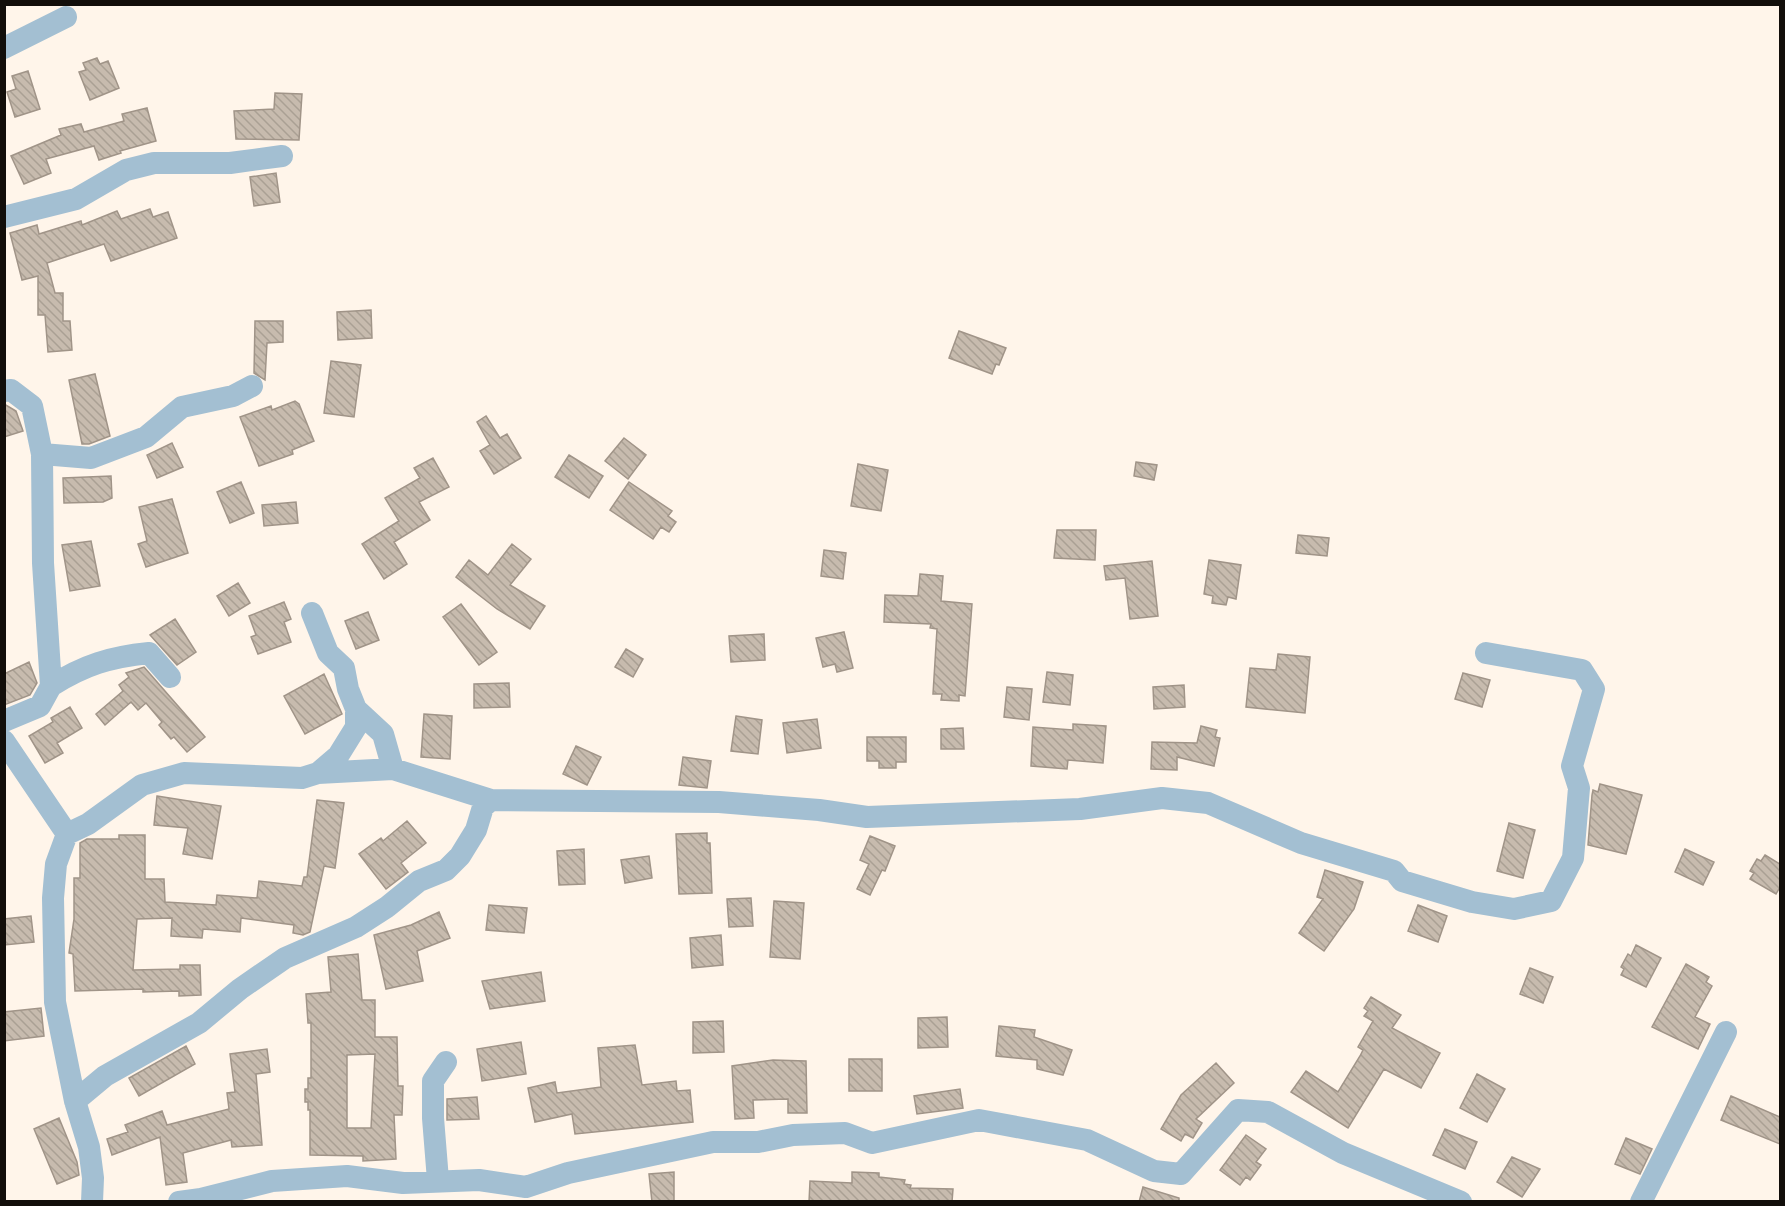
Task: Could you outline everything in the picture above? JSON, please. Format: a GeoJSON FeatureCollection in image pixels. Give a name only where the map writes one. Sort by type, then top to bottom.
{"type":"FeatureCollection","features":[{"type":"Feature","properties":{"kind":"street"},"geometry":{"type":"LineString","coordinates":[[4,48],[66,17]]}},
{"type":"Feature","properties":{"kind":"street"},"geometry":{"type":"LineString","coordinates":[[4,217],[76,199],[126,170],[154,163],[230,163],[282,156]]}},
{"type":"Feature","properties":{"kind":"street"},"geometry":{"type":"LineString","coordinates":[[42,454],[91,458],[146,437],[182,407],[232,396],[252,386]]}},
{"type":"Feature","properties":{"kind":"street"},"geometry":{"type":"LineString","coordinates":[[4,391],[11,390],[32,406],[42,454],[43,563],[51,686]]}},
{"type":"Feature","properties":{"kind":"street"},"geometry":{"type":"LineString","coordinates":[[312,614],[328,653],[344,668],[348,689],[356,709],[356,727],[338,756],[318,773]]}},
{"type":"Feature","properties":{"kind":"street"},"geometry":{"type":"LineString","coordinates":[[4,721],[40,706],[51,686],[79,668],[124,656],[149,653],[170,677]]}},
{"type":"Feature","properties":{"kind":"street"},"geometry":{"type":"LineString","coordinates":[[92,1202],[93,1178],[89,1147],[75,1101],[67,1052],[55,1002],[53,898],[56,864],[67,834],[88,824],[142,785],[184,772],[302,778],[318,773],[393,769],[491,800],[609,803],[719,802],[819,810],[867,817],[927,813],[1069,810],[1162,798],[1208,803],[1301,843],[1394,871],[1402,881],[1472,902],[1514,909],[1551,901],[1574,858],[1579,788],[1572,766],[1594,689],[1582,670],[1486,653]]}},
{"type":"Feature","properties":{"kind":"street"},"geometry":{"type":"LineString","coordinates":[[356,709],[383,734],[393,769]]}},
{"type":"Feature","properties":{"kind":"street"},"geometry":{"type":"LineString","coordinates":[[4,741],[67,834]]}},
{"type":"Feature","properties":{"kind":"street"},"geometry":{"type":"LineString","coordinates":[[75,1101],[105,1076],[199,1023],[240,989],[285,958],[356,927],[387,907],[419,881],[446,870],[460,856],[476,830],[483,807],[491,800]]}},
{"type":"Feature","properties":{"kind":"street"},"geometry":{"type":"LineString","coordinates":[[1641,1202],[1726,1032]]}},
{"type":"Feature","properties":{"kind":"street"},"geometry":{"type":"LineString","coordinates":[[438,1180],[433,1118],[433,1081],[446,1062]]}},
{"type":"Feature","properties":{"kind":"street"},"geometry":{"type":"LineString","coordinates":[[179,1202],[201,1199],[272,1181],[347,1176],[403,1184],[438,1180],[479,1180],[526,1187],[568,1173],[713,1142],[758,1142],[793,1135],[845,1133],[872,1143],[979,1120],[1087,1140],[1154,1172],[1181,1174],[1238,1110],[1268,1112],[1343,1153],[1461,1202]]}},
{"type":"Feature","properties":{"kind":"building"},"geometry":{"type":"Polygon","coordinates":[[[97,58],[100,64],[108,61],[119,88],[90,100],[79,72],[86,70],[83,63],[97,58]]]}},
{"type":"Feature","properties":{"kind":"building"},"geometry":{"type":"Polygon","coordinates":[[[28,71],[40,109],[15,117],[7,92],[16,89],[12,76],[28,71]]]}},
{"type":"Feature","properties":{"kind":"building"},"geometry":{"type":"Polygon","coordinates":[[[275,93],[302,94],[299,140],[236,139],[234,111],[274,109],[275,93]]]}},
{"type":"Feature","properties":{"kind":"building"},"geometry":{"type":"Polygon","coordinates":[[[147,108],[156,141],[120,151],[121,153],[99,160],[94,146],[46,159],[51,173],[24,184],[11,156],[61,135],[59,129],[81,124],[84,132],[124,121],[122,114],[147,108]]]}},
{"type":"Feature","properties":{"kind":"building"},"geometry":{"type":"Polygon","coordinates":[[[276,173],[280,202],[254,206],[250,177],[276,173]]]}},
{"type":"Feature","properties":{"kind":"building"},"geometry":{"type":"Polygon","coordinates":[[[150,209],[153,217],[168,212],[177,238],[111,261],[104,244],[47,263],[55,293],[63,293],[63,321],[70,321],[72,350],[48,352],[45,315],[38,315],[38,276],[22,280],[10,233],[37,225],[39,234],[81,221],[82,225],[117,211],[121,219],[150,209]]]}},
{"type":"Feature","properties":{"kind":"building"},"geometry":{"type":"Polygon","coordinates":[[[371,310],[372,338],[338,340],[337,312],[371,310]]]}},
{"type":"Feature","properties":{"kind":"building"},"geometry":{"type":"Polygon","coordinates":[[[255,321],[283,321],[283,342],[267,343],[265,380],[254,373],[255,321]]]}},
{"type":"Feature","properties":{"kind":"building"},"geometry":{"type":"Polygon","coordinates":[[[959,331],[1006,348],[999,365],[996,364],[992,374],[949,358],[959,331]]]}},
{"type":"Feature","properties":{"kind":"building"},"geometry":{"type":"Polygon","coordinates":[[[331,361],[361,365],[354,417],[324,413],[331,361]]]}},
{"type":"Feature","properties":{"kind":"building"},"geometry":{"type":"Polygon","coordinates":[[[95,374],[110,436],[89,444],[82,444],[69,380],[95,374]]]}},
{"type":"Feature","properties":{"kind":"building"},"geometry":{"type":"Polygon","coordinates":[[[295,401],[299,404],[314,441],[292,450],[293,454],[259,466],[240,417],[271,406],[272,410],[295,401]]]}},
{"type":"Feature","properties":{"kind":"building"},"geometry":{"type":"Polygon","coordinates":[[[4,404],[16,411],[23,431],[4,437],[4,404]]]}},
{"type":"Feature","properties":{"kind":"building"},"geometry":{"type":"Polygon","coordinates":[[[486,416],[500,438],[507,434],[521,458],[494,474],[480,451],[490,445],[477,422],[486,416]]]}},
{"type":"Feature","properties":{"kind":"building"},"geometry":{"type":"Polygon","coordinates":[[[624,438],[646,455],[628,479],[605,461],[624,438]]]}},
{"type":"Feature","properties":{"kind":"building"},"geometry":{"type":"Polygon","coordinates":[[[172,443],[183,467],[157,478],[147,455],[172,443]]]}},
{"type":"Feature","properties":{"kind":"building"},"geometry":{"type":"Polygon","coordinates":[[[569,455],[603,476],[589,498],[555,477],[569,455]]]}},
{"type":"Feature","properties":{"kind":"building"},"geometry":{"type":"Polygon","coordinates":[[[433,458],[449,487],[419,502],[430,520],[394,542],[407,564],[384,579],[362,544],[399,521],[385,498],[420,478],[414,468],[433,458]]]}},
{"type":"Feature","properties":{"kind":"building"},"geometry":{"type":"Polygon","coordinates":[[[1136,462],[1157,465],[1154,480],[1134,476],[1136,462]]]}},
{"type":"Feature","properties":{"kind":"building"},"geometry":{"type":"Polygon","coordinates":[[[858,464],[888,470],[881,511],[851,506],[858,464]]]}},
{"type":"Feature","properties":{"kind":"building"},"geometry":{"type":"Polygon","coordinates":[[[111,476],[112,498],[103,502],[64,503],[63,478],[111,476]]]}},
{"type":"Feature","properties":{"kind":"building"},"geometry":{"type":"Polygon","coordinates":[[[241,482],[254,513],[230,523],[217,492],[241,482]]]}},
{"type":"Feature","properties":{"kind":"building"},"geometry":{"type":"Polygon","coordinates":[[[629,482],[672,511],[668,516],[676,522],[669,532],[661,527],[653,539],[610,510],[629,482]]]}},
{"type":"Feature","properties":{"kind":"building"},"geometry":{"type":"Polygon","coordinates":[[[172,499],[188,553],[146,567],[138,544],[147,541],[139,507],[172,499]]]}},
{"type":"Feature","properties":{"kind":"building"},"geometry":{"type":"Polygon","coordinates":[[[296,502],[298,523],[264,526],[262,505],[296,502]]]}},
{"type":"Feature","properties":{"kind":"building"},"geometry":{"type":"Polygon","coordinates":[[[1057,530],[1096,530],[1095,560],[1054,558],[1057,530]]]}},
{"type":"Feature","properties":{"kind":"building"},"geometry":{"type":"Polygon","coordinates":[[[1298,535],[1329,538],[1327,556],[1296,553],[1298,535]]]}},
{"type":"Feature","properties":{"kind":"building"},"geometry":{"type":"Polygon","coordinates":[[[91,541],[100,586],[70,591],[62,545],[91,541]]]}},
{"type":"Feature","properties":{"kind":"building"},"geometry":{"type":"Polygon","coordinates":[[[512,544],[531,559],[510,585],[545,606],[530,629],[497,609],[456,577],[469,560],[488,575],[512,544]]]}},
{"type":"Feature","properties":{"kind":"building"},"geometry":{"type":"Polygon","coordinates":[[[824,550],[846,553],[843,579],[821,576],[824,550]]]}},
{"type":"Feature","properties":{"kind":"building"},"geometry":{"type":"Polygon","coordinates":[[[1209,560],[1241,565],[1236,599],[1228,597],[1226,605],[1212,603],[1213,596],[1204,594],[1209,560]]]}},
{"type":"Feature","properties":{"kind":"building"},"geometry":{"type":"Polygon","coordinates":[[[1152,561],[1158,616],[1130,619],[1125,578],[1106,580],[1104,566],[1152,561]]]}},
{"type":"Feature","properties":{"kind":"building"},"geometry":{"type":"Polygon","coordinates":[[[920,574],[943,576],[941,601],[972,604],[965,696],[959,695],[959,701],[941,700],[942,694],[933,694],[937,629],[930,628],[931,624],[884,622],[885,595],[918,596],[920,574]]]}},
{"type":"Feature","properties":{"kind":"building"},"geometry":{"type":"Polygon","coordinates":[[[238,583],[250,603],[229,616],[217,596],[238,583]]]}},
{"type":"Feature","properties":{"kind":"building"},"geometry":{"type":"Polygon","coordinates":[[[284,602],[291,619],[284,622],[291,642],[258,654],[251,637],[256,635],[249,616],[284,602]]]}},
{"type":"Feature","properties":{"kind":"building"},"geometry":{"type":"Polygon","coordinates":[[[461,604],[497,652],[479,665],[443,617],[461,604]]]}},
{"type":"Feature","properties":{"kind":"building"},"geometry":{"type":"Polygon","coordinates":[[[368,612],[379,640],[356,649],[345,621],[368,612]]]}},
{"type":"Feature","properties":{"kind":"building"},"geometry":{"type":"Polygon","coordinates":[[[175,619],[196,652],[177,665],[150,635],[175,619]]]}},
{"type":"Feature","properties":{"kind":"building"},"geometry":{"type":"Polygon","coordinates":[[[844,632],[853,668],[837,672],[835,664],[823,667],[816,638],[844,632]]]}},
{"type":"Feature","properties":{"kind":"building"},"geometry":{"type":"Polygon","coordinates":[[[764,634],[765,660],[731,662],[729,636],[764,634]]]}},
{"type":"Feature","properties":{"kind":"building"},"geometry":{"type":"Polygon","coordinates":[[[626,649],[643,659],[633,677],[615,667],[626,649]]]}},
{"type":"Feature","properties":{"kind":"building"},"geometry":{"type":"Polygon","coordinates":[[[1278,654],[1310,657],[1305,713],[1246,707],[1250,668],[1276,670],[1278,654]]]}},
{"type":"Feature","properties":{"kind":"building"},"geometry":{"type":"Polygon","coordinates":[[[29,662],[37,683],[30,695],[4,705],[4,674],[29,662]]]}},
{"type":"Feature","properties":{"kind":"building"},"geometry":{"type":"Polygon","coordinates":[[[144,667],[205,737],[187,752],[159,725],[162,722],[146,703],[138,710],[131,702],[105,725],[96,714],[123,691],[119,685],[129,677],[126,673],[144,667]]]}},
{"type":"Feature","properties":{"kind":"building"},"geometry":{"type":"Polygon","coordinates":[[[1047,672],[1073,675],[1070,705],[1043,702],[1047,672]]]}},
{"type":"Feature","properties":{"kind":"building"},"geometry":{"type":"Polygon","coordinates":[[[1463,673],[1490,680],[1482,707],[1455,699],[1463,673]]]}},
{"type":"Feature","properties":{"kind":"building"},"geometry":{"type":"Polygon","coordinates":[[[324,674],[342,714],[305,734],[284,696],[324,674]]]}},
{"type":"Feature","properties":{"kind":"building"},"geometry":{"type":"Polygon","coordinates":[[[509,683],[510,707],[474,708],[474,684],[509,683]]]}},
{"type":"Feature","properties":{"kind":"building"},"geometry":{"type":"Polygon","coordinates":[[[1184,685],[1185,707],[1154,709],[1153,687],[1184,685]]]}},
{"type":"Feature","properties":{"kind":"building"},"geometry":{"type":"Polygon","coordinates":[[[1007,687],[1032,689],[1029,720],[1004,717],[1007,687]]]}},
{"type":"Feature","properties":{"kind":"building"},"geometry":{"type":"Polygon","coordinates":[[[70,707],[82,728],[57,743],[63,753],[45,763],[29,736],[53,722],[51,718],[70,707]]]}},
{"type":"Feature","properties":{"kind":"building"},"geometry":{"type":"Polygon","coordinates":[[[424,714],[452,716],[450,759],[421,757],[424,714]]]}},
{"type":"Feature","properties":{"kind":"building"},"geometry":{"type":"Polygon","coordinates":[[[736,716],[762,720],[758,754],[731,751],[736,716]]]}},
{"type":"Feature","properties":{"kind":"building"},"geometry":{"type":"Polygon","coordinates":[[[817,719],[821,748],[787,753],[783,723],[817,719]]]}},
{"type":"Feature","properties":{"kind":"building"},"geometry":{"type":"Polygon","coordinates":[[[1073,724],[1106,726],[1103,763],[1068,760],[1067,769],[1031,766],[1033,727],[1073,730],[1073,724]]]}},
{"type":"Feature","properties":{"kind":"building"},"geometry":{"type":"Polygon","coordinates":[[[1201,726],[1217,730],[1215,737],[1220,738],[1214,766],[1177,757],[1177,770],[1151,769],[1152,742],[1197,743],[1201,726]]]}},
{"type":"Feature","properties":{"kind":"building"},"geometry":{"type":"Polygon","coordinates":[[[963,728],[964,749],[941,749],[941,729],[963,728]]]}},
{"type":"Feature","properties":{"kind":"building"},"geometry":{"type":"Polygon","coordinates":[[[867,737],[906,737],[906,762],[896,762],[896,768],[879,768],[879,761],[867,761],[867,737]]]}},
{"type":"Feature","properties":{"kind":"building"},"geometry":{"type":"Polygon","coordinates":[[[576,746],[601,757],[587,785],[563,774],[576,746]]]}},
{"type":"Feature","properties":{"kind":"building"},"geometry":{"type":"Polygon","coordinates":[[[683,757],[711,761],[707,788],[679,785],[683,757]]]}},
{"type":"Feature","properties":{"kind":"building"},"geometry":{"type":"Polygon","coordinates":[[[1600,784],[1642,795],[1626,854],[1588,845],[1592,795],[1593,790],[1598,792],[1600,784]]]}},
{"type":"Feature","properties":{"kind":"building"},"geometry":{"type":"Polygon","coordinates":[[[157,796],[221,806],[212,859],[183,854],[188,828],[154,825],[157,796]]]}},
{"type":"Feature","properties":{"kind":"building"},"geometry":{"type":"Polygon","coordinates":[[[317,800],[344,803],[335,868],[324,866],[310,932],[303,935],[293,933],[294,925],[241,918],[240,932],[203,929],[202,938],[171,936],[172,918],[137,919],[133,970],[180,969],[180,965],[200,965],[201,995],[179,996],[179,991],[143,992],[143,989],[75,991],[73,954],[69,953],[74,919],[74,878],[80,878],[80,843],[87,839],[119,839],[119,835],[145,835],[145,879],[164,879],[165,902],[216,905],[217,895],[257,898],[259,881],[302,886],[304,877],[307,877],[317,800]]]}},
{"type":"Feature","properties":{"kind":"building"},"geometry":{"type":"Polygon","coordinates":[[[407,821],[426,843],[401,863],[408,872],[386,889],[359,854],[381,838],[383,841],[407,821]]]}},
{"type":"Feature","properties":{"kind":"building"},"geometry":{"type":"Polygon","coordinates":[[[1509,823],[1535,830],[1523,878],[1497,871],[1509,823]]]}},
{"type":"Feature","properties":{"kind":"building"},"geometry":{"type":"Polygon","coordinates":[[[707,833],[707,843],[710,843],[712,893],[679,894],[676,834],[707,833]]]}},
{"type":"Feature","properties":{"kind":"building"},"geometry":{"type":"Polygon","coordinates":[[[870,836],[895,846],[885,871],[882,870],[870,895],[857,889],[869,864],[860,860],[870,836]]]}},
{"type":"Feature","properties":{"kind":"building"},"geometry":{"type":"Polygon","coordinates":[[[584,849],[585,884],[559,885],[557,851],[584,849]]]}},
{"type":"Feature","properties":{"kind":"building"},"geometry":{"type":"Polygon","coordinates":[[[1685,849],[1714,862],[1703,885],[1675,872],[1685,849]]]}},
{"type":"Feature","properties":{"kind":"building"},"geometry":{"type":"Polygon","coordinates":[[[1765,855],[1780,864],[1780,887],[1776,894],[1750,879],[1754,873],[1750,871],[1757,859],[1761,861],[1765,855]]]}},
{"type":"Feature","properties":{"kind":"building"},"geometry":{"type":"Polygon","coordinates":[[[649,856],[652,878],[625,883],[621,860],[649,856]]]}},
{"type":"Feature","properties":{"kind":"building"},"geometry":{"type":"Polygon","coordinates":[[[1325,870],[1363,882],[1354,909],[1324,951],[1299,933],[1323,899],[1317,897],[1325,870]]]}},
{"type":"Feature","properties":{"kind":"building"},"geometry":{"type":"Polygon","coordinates":[[[751,898],[753,926],[729,927],[727,899],[751,898]]]}},
{"type":"Feature","properties":{"kind":"building"},"geometry":{"type":"Polygon","coordinates":[[[774,901],[804,903],[800,959],[770,957],[774,901]]]}},
{"type":"Feature","properties":{"kind":"building"},"geometry":{"type":"Polygon","coordinates":[[[489,905],[527,908],[524,933],[486,930],[489,905]]]}},
{"type":"Feature","properties":{"kind":"building"},"geometry":{"type":"Polygon","coordinates":[[[1418,905],[1447,916],[1438,942],[1408,931],[1418,905]]]}},
{"type":"Feature","properties":{"kind":"building"},"geometry":{"type":"Polygon","coordinates":[[[439,912],[450,938],[417,951],[423,981],[386,989],[374,935],[411,925],[439,912]]]}},
{"type":"Feature","properties":{"kind":"building"},"geometry":{"type":"Polygon","coordinates":[[[31,916],[34,942],[4,945],[4,919],[31,916]]]}},
{"type":"Feature","properties":{"kind":"building"},"geometry":{"type":"Polygon","coordinates":[[[721,935],[723,965],[692,968],[690,938],[721,935]]]}},
{"type":"Feature","properties":{"kind":"building"},"geometry":{"type":"Polygon","coordinates":[[[1636,945],[1661,958],[1646,987],[1621,975],[1624,969],[1621,967],[1628,954],[1631,956],[1636,945]]]}},
{"type":"Feature","properties":{"kind":"building"},"geometry":{"type":"Polygon","coordinates":[[[358,954],[362,1000],[375,1000],[375,1037],[397,1037],[398,1086],[403,1086],[402,1115],[394,1115],[396,1159],[363,1161],[363,1156],[310,1155],[310,1110],[308,1110],[308,1102],[305,1102],[305,1089],[308,1089],[308,1078],[311,1078],[311,1023],[308,1023],[306,994],[331,992],[328,957],[358,954]],[[375,1054],[347,1055],[347,1128],[371,1128],[375,1054]]]}},
{"type":"Feature","properties":{"kind":"building"},"geometry":{"type":"Polygon","coordinates":[[[1686,964],[1709,977],[1706,982],[1712,986],[1695,1017],[1710,1024],[1698,1049],[1652,1027],[1686,964]]]}},
{"type":"Feature","properties":{"kind":"building"},"geometry":{"type":"Polygon","coordinates":[[[1530,968],[1553,977],[1543,1003],[1520,994],[1530,968]]]}},
{"type":"Feature","properties":{"kind":"building"},"geometry":{"type":"Polygon","coordinates":[[[541,972],[545,1001],[490,1009],[482,981],[541,972]]]}},
{"type":"Feature","properties":{"kind":"building"},"geometry":{"type":"Polygon","coordinates":[[[1371,997],[1401,1015],[1392,1028],[1440,1053],[1421,1088],[1384,1069],[1348,1128],[1291,1092],[1306,1071],[1338,1092],[1363,1050],[1358,1047],[1373,1021],[1364,1016],[1368,1011],[1364,1008],[1371,997]]]}},
{"type":"Feature","properties":{"kind":"building"},"geometry":{"type":"Polygon","coordinates":[[[41,1008],[44,1036],[4,1041],[4,1012],[41,1008]]]}},
{"type":"Feature","properties":{"kind":"building"},"geometry":{"type":"Polygon","coordinates":[[[947,1017],[948,1047],[918,1048],[918,1018],[947,1017]]]}},
{"type":"Feature","properties":{"kind":"building"},"geometry":{"type":"Polygon","coordinates":[[[723,1021],[724,1052],[693,1053],[693,1022],[723,1021]]]}},
{"type":"Feature","properties":{"kind":"building"},"geometry":{"type":"Polygon","coordinates":[[[999,1026],[1035,1030],[1034,1037],[1072,1050],[1063,1075],[1037,1069],[1037,1060],[996,1056],[999,1026]]]}},
{"type":"Feature","properties":{"kind":"building"},"geometry":{"type":"Polygon","coordinates":[[[521,1042],[526,1074],[482,1081],[477,1049],[521,1042]]]}},
{"type":"Feature","properties":{"kind":"building"},"geometry":{"type":"Polygon","coordinates":[[[635,1045],[642,1085],[676,1081],[677,1091],[690,1090],[693,1122],[575,1134],[572,1114],[535,1122],[528,1088],[555,1082],[557,1093],[601,1087],[598,1048],[635,1045]]]}},
{"type":"Feature","properties":{"kind":"building"},"geometry":{"type":"Polygon","coordinates":[[[186,1046],[195,1064],[139,1096],[129,1078],[186,1046]]]}},
{"type":"Feature","properties":{"kind":"building"},"geometry":{"type":"Polygon","coordinates":[[[267,1049],[270,1072],[256,1074],[262,1145],[232,1147],[231,1140],[183,1153],[187,1182],[166,1185],[160,1137],[112,1155],[107,1139],[128,1132],[125,1125],[162,1111],[167,1125],[229,1109],[227,1093],[235,1092],[230,1054],[267,1049]]]}},
{"type":"Feature","properties":{"kind":"building"},"geometry":{"type":"Polygon","coordinates":[[[849,1059],[882,1059],[882,1091],[849,1091],[849,1059]]]}},
{"type":"Feature","properties":{"kind":"building"},"geometry":{"type":"Polygon","coordinates":[[[773,1060],[806,1061],[807,1113],[788,1113],[788,1099],[753,1100],[754,1118],[735,1119],[732,1066],[773,1060]]]}},
{"type":"Feature","properties":{"kind":"building"},"geometry":{"type":"Polygon","coordinates":[[[1216,1063],[1234,1083],[1196,1119],[1202,1123],[1193,1138],[1185,1134],[1181,1141],[1161,1129],[1181,1095],[1216,1063]]]}},
{"type":"Feature","properties":{"kind":"building"},"geometry":{"type":"Polygon","coordinates":[[[1477,1074],[1505,1089],[1487,1122],[1460,1108],[1477,1074]]]}},
{"type":"Feature","properties":{"kind":"building"},"geometry":{"type":"Polygon","coordinates":[[[960,1089],[963,1108],[917,1114],[914,1096],[960,1089]]]}},
{"type":"Feature","properties":{"kind":"building"},"geometry":{"type":"Polygon","coordinates":[[[1731,1096],[1780,1117],[1780,1144],[1721,1120],[1731,1096]]]}},
{"type":"Feature","properties":{"kind":"building"},"geometry":{"type":"Polygon","coordinates":[[[477,1097],[479,1119],[447,1120],[447,1099],[477,1097]]]}},
{"type":"Feature","properties":{"kind":"building"},"geometry":{"type":"Polygon","coordinates":[[[59,1118],[77,1162],[79,1175],[57,1184],[34,1129],[59,1118]]]}},
{"type":"Feature","properties":{"kind":"building"},"geometry":{"type":"Polygon","coordinates":[[[1445,1129],[1477,1142],[1465,1169],[1433,1155],[1445,1129]]]}},
{"type":"Feature","properties":{"kind":"building"},"geometry":{"type":"Polygon","coordinates":[[[1246,1135],[1266,1149],[1256,1162],[1261,1165],[1250,1180],[1246,1177],[1240,1185],[1220,1170],[1246,1135]]]}},
{"type":"Feature","properties":{"kind":"building"},"geometry":{"type":"Polygon","coordinates":[[[1626,1138],[1652,1149],[1640,1174],[1615,1164],[1626,1138]]]}},
{"type":"Feature","properties":{"kind":"building"},"geometry":{"type":"Polygon","coordinates":[[[1512,1157],[1540,1169],[1522,1197],[1497,1182],[1512,1157]]]}},
{"type":"Feature","properties":{"kind":"building"},"geometry":{"type":"Polygon","coordinates":[[[674,1172],[674,1202],[652,1202],[649,1174],[674,1172]]]}},
{"type":"Feature","properties":{"kind":"building"},"geometry":{"type":"Polygon","coordinates":[[[852,1172],[879,1173],[879,1177],[905,1180],[904,1184],[911,1185],[910,1188],[953,1189],[952,1202],[809,1202],[810,1181],[852,1183],[852,1172]]]}},
{"type":"Feature","properties":{"kind":"building"},"geometry":{"type":"Polygon","coordinates":[[[1143,1187],[1179,1198],[1179,1202],[1139,1202],[1143,1187]]]}}]}
